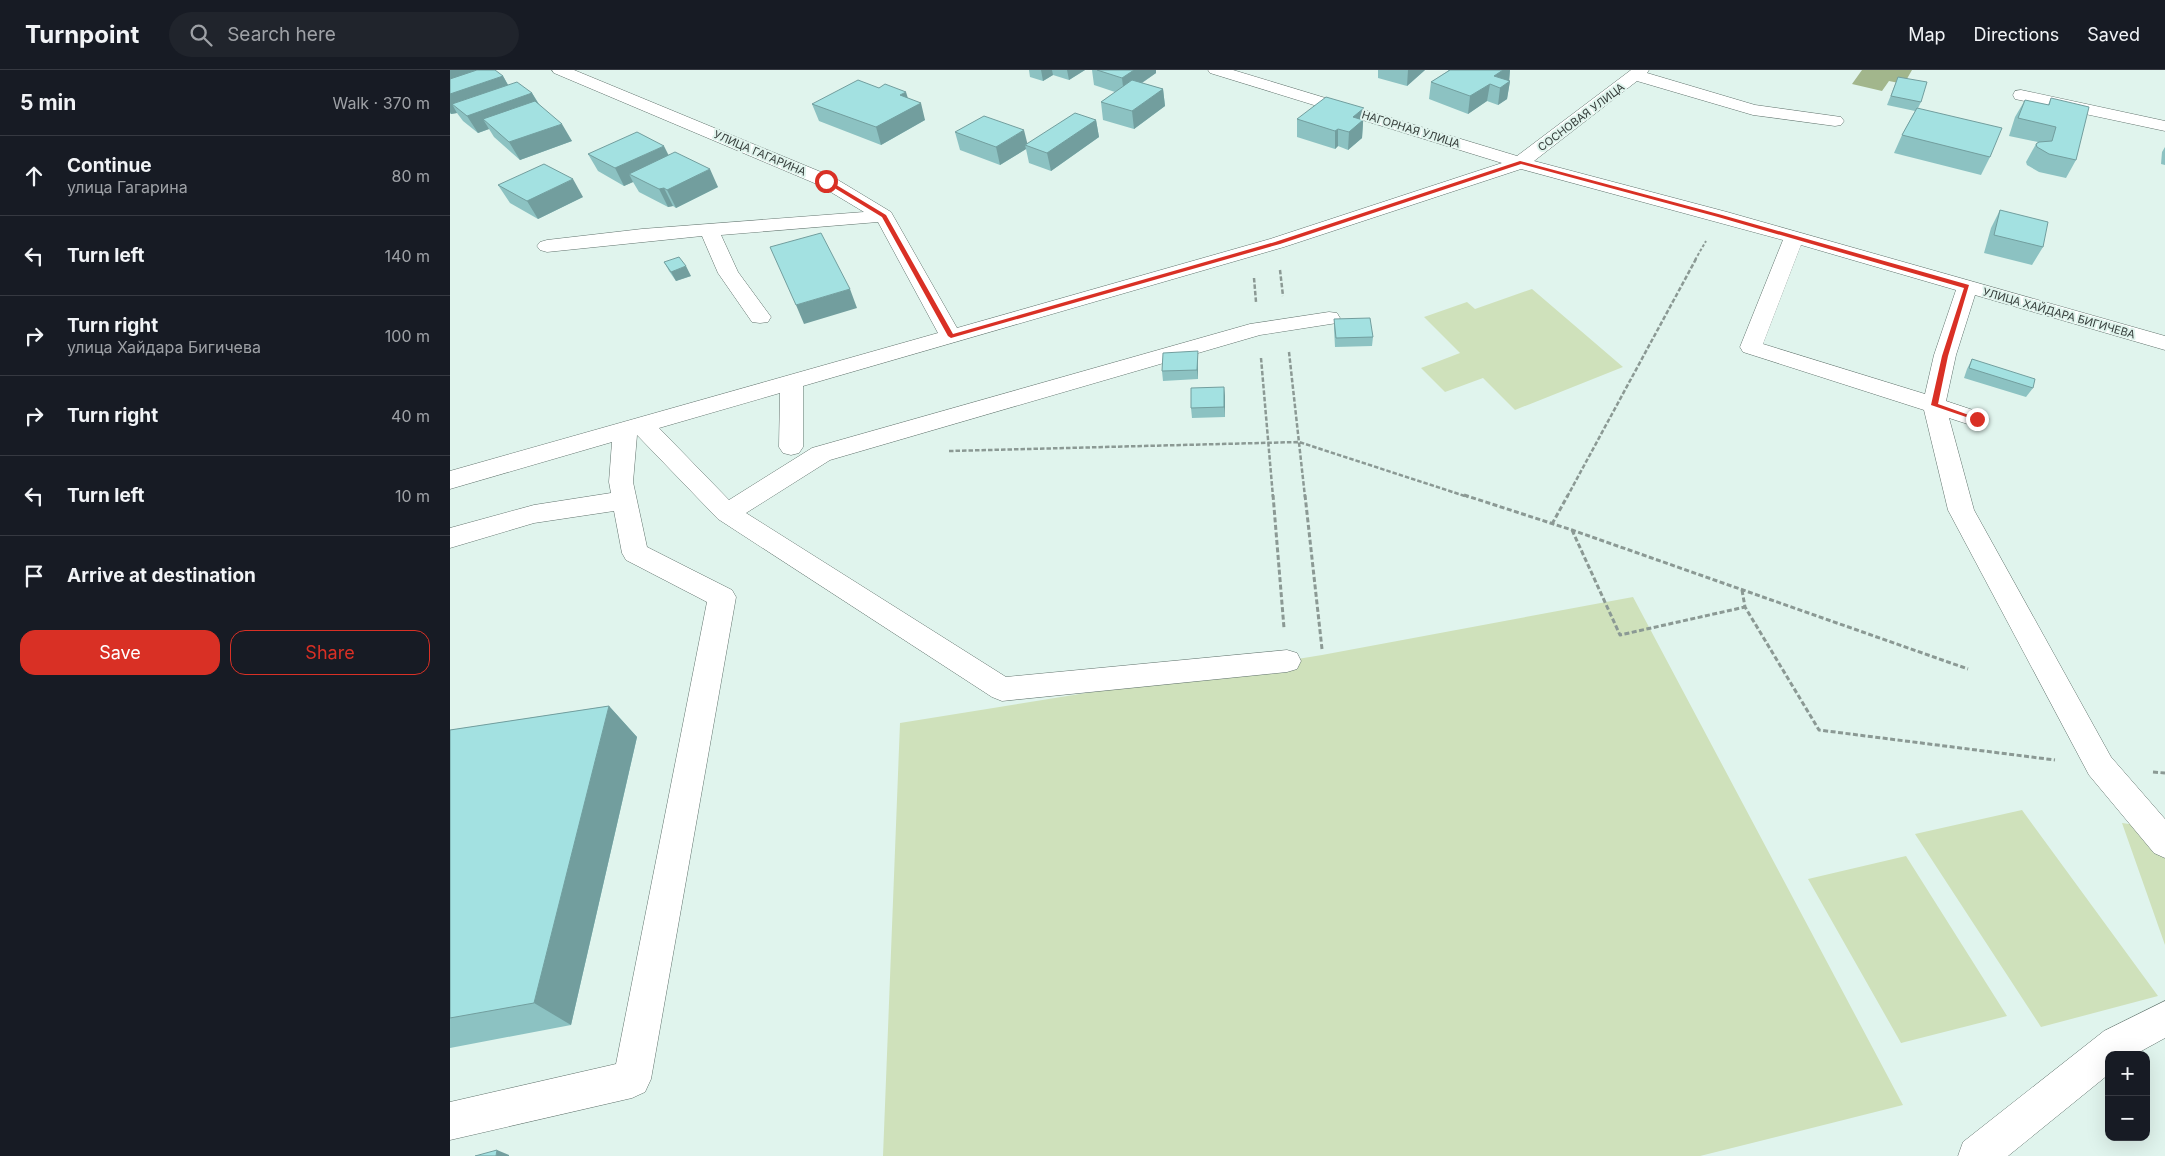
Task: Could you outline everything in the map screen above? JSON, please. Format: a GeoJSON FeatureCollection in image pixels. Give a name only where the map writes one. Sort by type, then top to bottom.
{"type":"FeatureCollection","features":[{"type":"Feature","properties":{"kind":"street","name":"УЛИЦА ГАГАРИНА"},"geometry":{"type":"LineString","coordinates":[[560,70],[826,181],[884,216],[951,336]]}},
{"type":"Feature","properties":{"kind":"street","name":"НАГОРНАЯ УЛИЦА"},"geometry":{"type":"LineString","coordinates":[[1216,70],[1520,163]]}},
{"type":"Feature","properties":{"kind":"street"},"geometry":{"type":"LineString","coordinates":[[1638,72],[1754,110],[1835,121]]}},
{"type":"Feature","properties":{"kind":"street","name":"СОСНОВАЯ УЛИЦА"},"geometry":{"type":"LineString","coordinates":[[1520,163],[1638,72]]}},
{"type":"Feature","properties":{"kind":"street"},"geometry":{"type":"LineString","coordinates":[[2021,94],[2165,126]]}},
{"type":"Feature","properties":{"kind":"street"},"geometry":{"type":"LineString","coordinates":[[450,480],[792,384],[951,336],[1278,243],[1520,163]]}},
{"type":"Feature","properties":{"kind":"street","name":"УЛИЦА ХАЙДАРА БИГИЧЕВА"},"geometry":{"type":"LineString","coordinates":[[1520,163],[1720,216],[2165,343]]}},
{"type":"Feature","properties":{"kind":"street"},"geometry":{"type":"LineString","coordinates":[[547,246],[709,230],[884,216]]}},
{"type":"Feature","properties":{"kind":"street"},"geometry":{"type":"LineString","coordinates":[[709,230],[728,273],[760,317]]}},
{"type":"Feature","properties":{"kind":"street"},"geometry":{"type":"LineString","coordinates":[[1794,237],[1751,347],[1977,419]]}},
{"type":"Feature","properties":{"kind":"street"},"geometry":{"type":"LineString","coordinates":[[1967,287],[1945,356],[1934,405],[1961,510],[2100,766],[2165,843]]}},
{"type":"Feature","properties":{"kind":"street"},"geometry":{"type":"LineString","coordinates":[[727,514],[821,454],[1258,329],[1329,318]]}},
{"type":"Feature","properties":{"kind":"street"},"geometry":{"type":"LineString","coordinates":[[791,448],[792,384]]}},
{"type":"Feature","properties":{"kind":"street"},"geometry":{"type":"LineString","coordinates":[[634,427],[727,514],[1002,690],[1287,661]]}},
{"type":"Feature","properties":{"kind":"street"},"geometry":{"type":"LineString","coordinates":[[450,1121],[632,1079],[722,597],[635,552],[621,482],[634,427]]}},
{"type":"Feature","properties":{"kind":"street"},"geometry":{"type":"LineString","coordinates":[[450,538],[534,514],[625,500]]}},
{"type":"Feature","properties":{"kind":"street"},"geometry":{"type":"LineString","coordinates":[[1977,1156],[2117,1044],[2165,1019]]}},
{"type":"Feature","properties":{"kind":"path"},"geometry":{"type":"LineString","coordinates":[[1552,524],[1720,216]]}},
{"type":"Feature","properties":{"kind":"path"},"geometry":{"type":"LineString","coordinates":[[1278,243],[1284,300]]}},
{"type":"Feature","properties":{"kind":"path"},"geometry":{"type":"LineString","coordinates":[[1252,250],[1287,661]]}},
{"type":"Feature","properties":{"kind":"path"},"geometry":{"type":"LineString","coordinates":[[1289,347],[1322,655]]}},
{"type":"Feature","properties":{"kind":"path"},"geometry":{"type":"LineString","coordinates":[[940,451],[1299,442],[1572,530],[1968,669]]}},
{"type":"Feature","properties":{"kind":"path"},"geometry":{"type":"LineString","coordinates":[[1572,530],[1620,635],[1745,607]]}},
{"type":"Feature","properties":{"kind":"path"},"geometry":{"type":"LineString","coordinates":[[1742,590],[1745,607],[1819,730],[2037,758]]}},
{"type":"Feature","properties":{"kind":"green space"},"geometry":{"type":"Polygon","coordinates":[[[1862,70],[1912,70],[1904,84],[1889,81],[1882,91],[1852,84],[1862,70]]]}},
{"type":"Feature","properties":{"kind":"green space"},"geometry":{"type":"Polygon","coordinates":[[[1532,289],[1623,367],[1515,410],[1483,378],[1445,392],[1421,368],[1460,353],[1424,317],[1467,302],[1475,309],[1532,289]]]}},
{"type":"Feature","properties":{"kind":"green space"},"geometry":{"type":"Polygon","coordinates":[[[1633,597],[1903,1105],[1700,1156],[883,1156],[900,723],[1322,655],[1633,597]]]}},
{"type":"Feature","properties":{"kind":"green space"},"geometry":{"type":"Polygon","coordinates":[[[2022,810],[2158,996],[2041,1027],[1915,834],[2022,810]]]}},
{"type":"Feature","properties":{"kind":"green space"},"geometry":{"type":"Polygon","coordinates":[[[2122,823],[2165,829],[2165,945],[2122,823]]]}},
{"type":"Feature","properties":{"kind":"green space"},"geometry":{"type":"Polygon","coordinates":[[[1906,856],[2007,1016],[1901,1043],[1808,879],[1906,856]]]}},
{"type":"Feature","properties":{"kind":"building"},"geometry":{"type":"Polygon","coordinates":[[[477,70],[495,70],[503,76],[450,94],[450,79],[477,70]]]}},
{"type":"Feature","properties":{"kind":"building"},"geometry":{"type":"Polygon","coordinates":[[[1097,70],[1134,70],[1122,78],[1097,70]]]}},
{"type":"Feature","properties":{"kind":"building"},"geometry":{"type":"Polygon","coordinates":[[[1450,70],[1503,70],[1494,76],[1510,81],[1500,88],[1490,84],[1470,96],[1431,82],[1450,70]]]}},
{"type":"Feature","properties":{"kind":"building"},"geometry":{"type":"Polygon","coordinates":[[[1898,77],[1927,82],[1921,102],[1891,96],[1898,77]]]}},
{"type":"Feature","properties":{"kind":"building"},"geometry":{"type":"Polygon","coordinates":[[[858,80],[879,88],[885,84],[906,92],[900,95],[921,103],[876,127],[812,104],[858,80]]]}},
{"type":"Feature","properties":{"kind":"building"},"geometry":{"type":"Polygon","coordinates":[[[1132,80],[1163,89],[1132,111],[1101,102],[1132,80]]]}},
{"type":"Feature","properties":{"kind":"building"},"geometry":{"type":"Polygon","coordinates":[[[517,82],[532,93],[467,116],[452,104],[517,82]]]}},
{"type":"Feature","properties":{"kind":"building"},"geometry":{"type":"Polygon","coordinates":[[[1326,97],[1364,108],[1353,117],[1363,120],[1349,132],[1338,129],[1335,131],[1297,119],[1326,97]]]}},
{"type":"Feature","properties":{"kind":"building"},"geometry":{"type":"Polygon","coordinates":[[[2051,98],[2089,107],[2076,160],[2049,154],[2037,147],[2036,144],[2039,142],[2052,141],[2056,127],[2018,118],[2025,100],[2049,105],[2051,98]]]}},
{"type":"Feature","properties":{"kind":"building"},"geometry":{"type":"Polygon","coordinates":[[[535,101],[562,124],[509,142],[483,119],[535,101]]]}},
{"type":"Feature","properties":{"kind":"building"},"geometry":{"type":"Polygon","coordinates":[[[1917,108],[2002,128],[1990,157],[1902,135],[1917,108]]]}},
{"type":"Feature","properties":{"kind":"building"},"geometry":{"type":"Polygon","coordinates":[[[1075,113],[1096,120],[1047,153],[1025,145],[1075,113]]]}},
{"type":"Feature","properties":{"kind":"building"},"geometry":{"type":"Polygon","coordinates":[[[984,116],[1024,130],[996,147],[955,132],[984,116]]]}},
{"type":"Feature","properties":{"kind":"building"},"geometry":{"type":"Polygon","coordinates":[[[637,132],[664,146],[615,168],[588,154],[637,132]]]}},
{"type":"Feature","properties":{"kind":"building"},"geometry":{"type":"Polygon","coordinates":[[[675,152],[710,169],[667,190],[664,188],[659,189],[629,174],[675,152]]]}},
{"type":"Feature","properties":{"kind":"building"},"geometry":{"type":"Polygon","coordinates":[[[544,164],[573,179],[527,201],[498,185],[544,164]]]}},
{"type":"Feature","properties":{"kind":"building"},"geometry":{"type":"Polygon","coordinates":[[[2000,210],[2048,222],[2043,247],[1994,235],[2000,210]]]}},
{"type":"Feature","properties":{"kind":"building"},"geometry":{"type":"Polygon","coordinates":[[[821,233],[850,289],[796,305],[770,247],[821,233]]]}},
{"type":"Feature","properties":{"kind":"building"},"geometry":{"type":"Polygon","coordinates":[[[679,257],[686,266],[671,272],[664,262],[679,257]]]}},
{"type":"Feature","properties":{"kind":"building"},"geometry":{"type":"Polygon","coordinates":[[[1370,318],[1373,337],[1336,338],[1334,319],[1370,318]]]}},
{"type":"Feature","properties":{"kind":"building"},"geometry":{"type":"Polygon","coordinates":[[[1198,351],[1197,370],[1162,371],[1163,353],[1198,351]]]}},
{"type":"Feature","properties":{"kind":"building"},"geometry":{"type":"Polygon","coordinates":[[[1972,359],[2035,379],[2033,388],[1969,368],[1972,359]]]}},
{"type":"Feature","properties":{"kind":"building"},"geometry":{"type":"Polygon","coordinates":[[[1224,387],[1224,407],[1191,408],[1191,388],[1224,387]]]}},
{"type":"Feature","properties":{"kind":"building"},"geometry":{"type":"Polygon","coordinates":[[[609,706],[534,1003],[450,1018],[450,730],[609,706]]]}},
{"type":"Feature","properties":{"kind":"building"},"geometry":{"type":"Polygon","coordinates":[[[497,1150],[496,1156],[475,1156],[497,1150]]]}},
{"type":"Feature","properties":{"kind":"route"},"geometry":{"type":"LineString","coordinates":[[826,181],[884,216],[951,336],[1278,243],[1520,163],[1546,168],[1967,287],[1945,356],[1934,405],[1977,419]]}}]}
